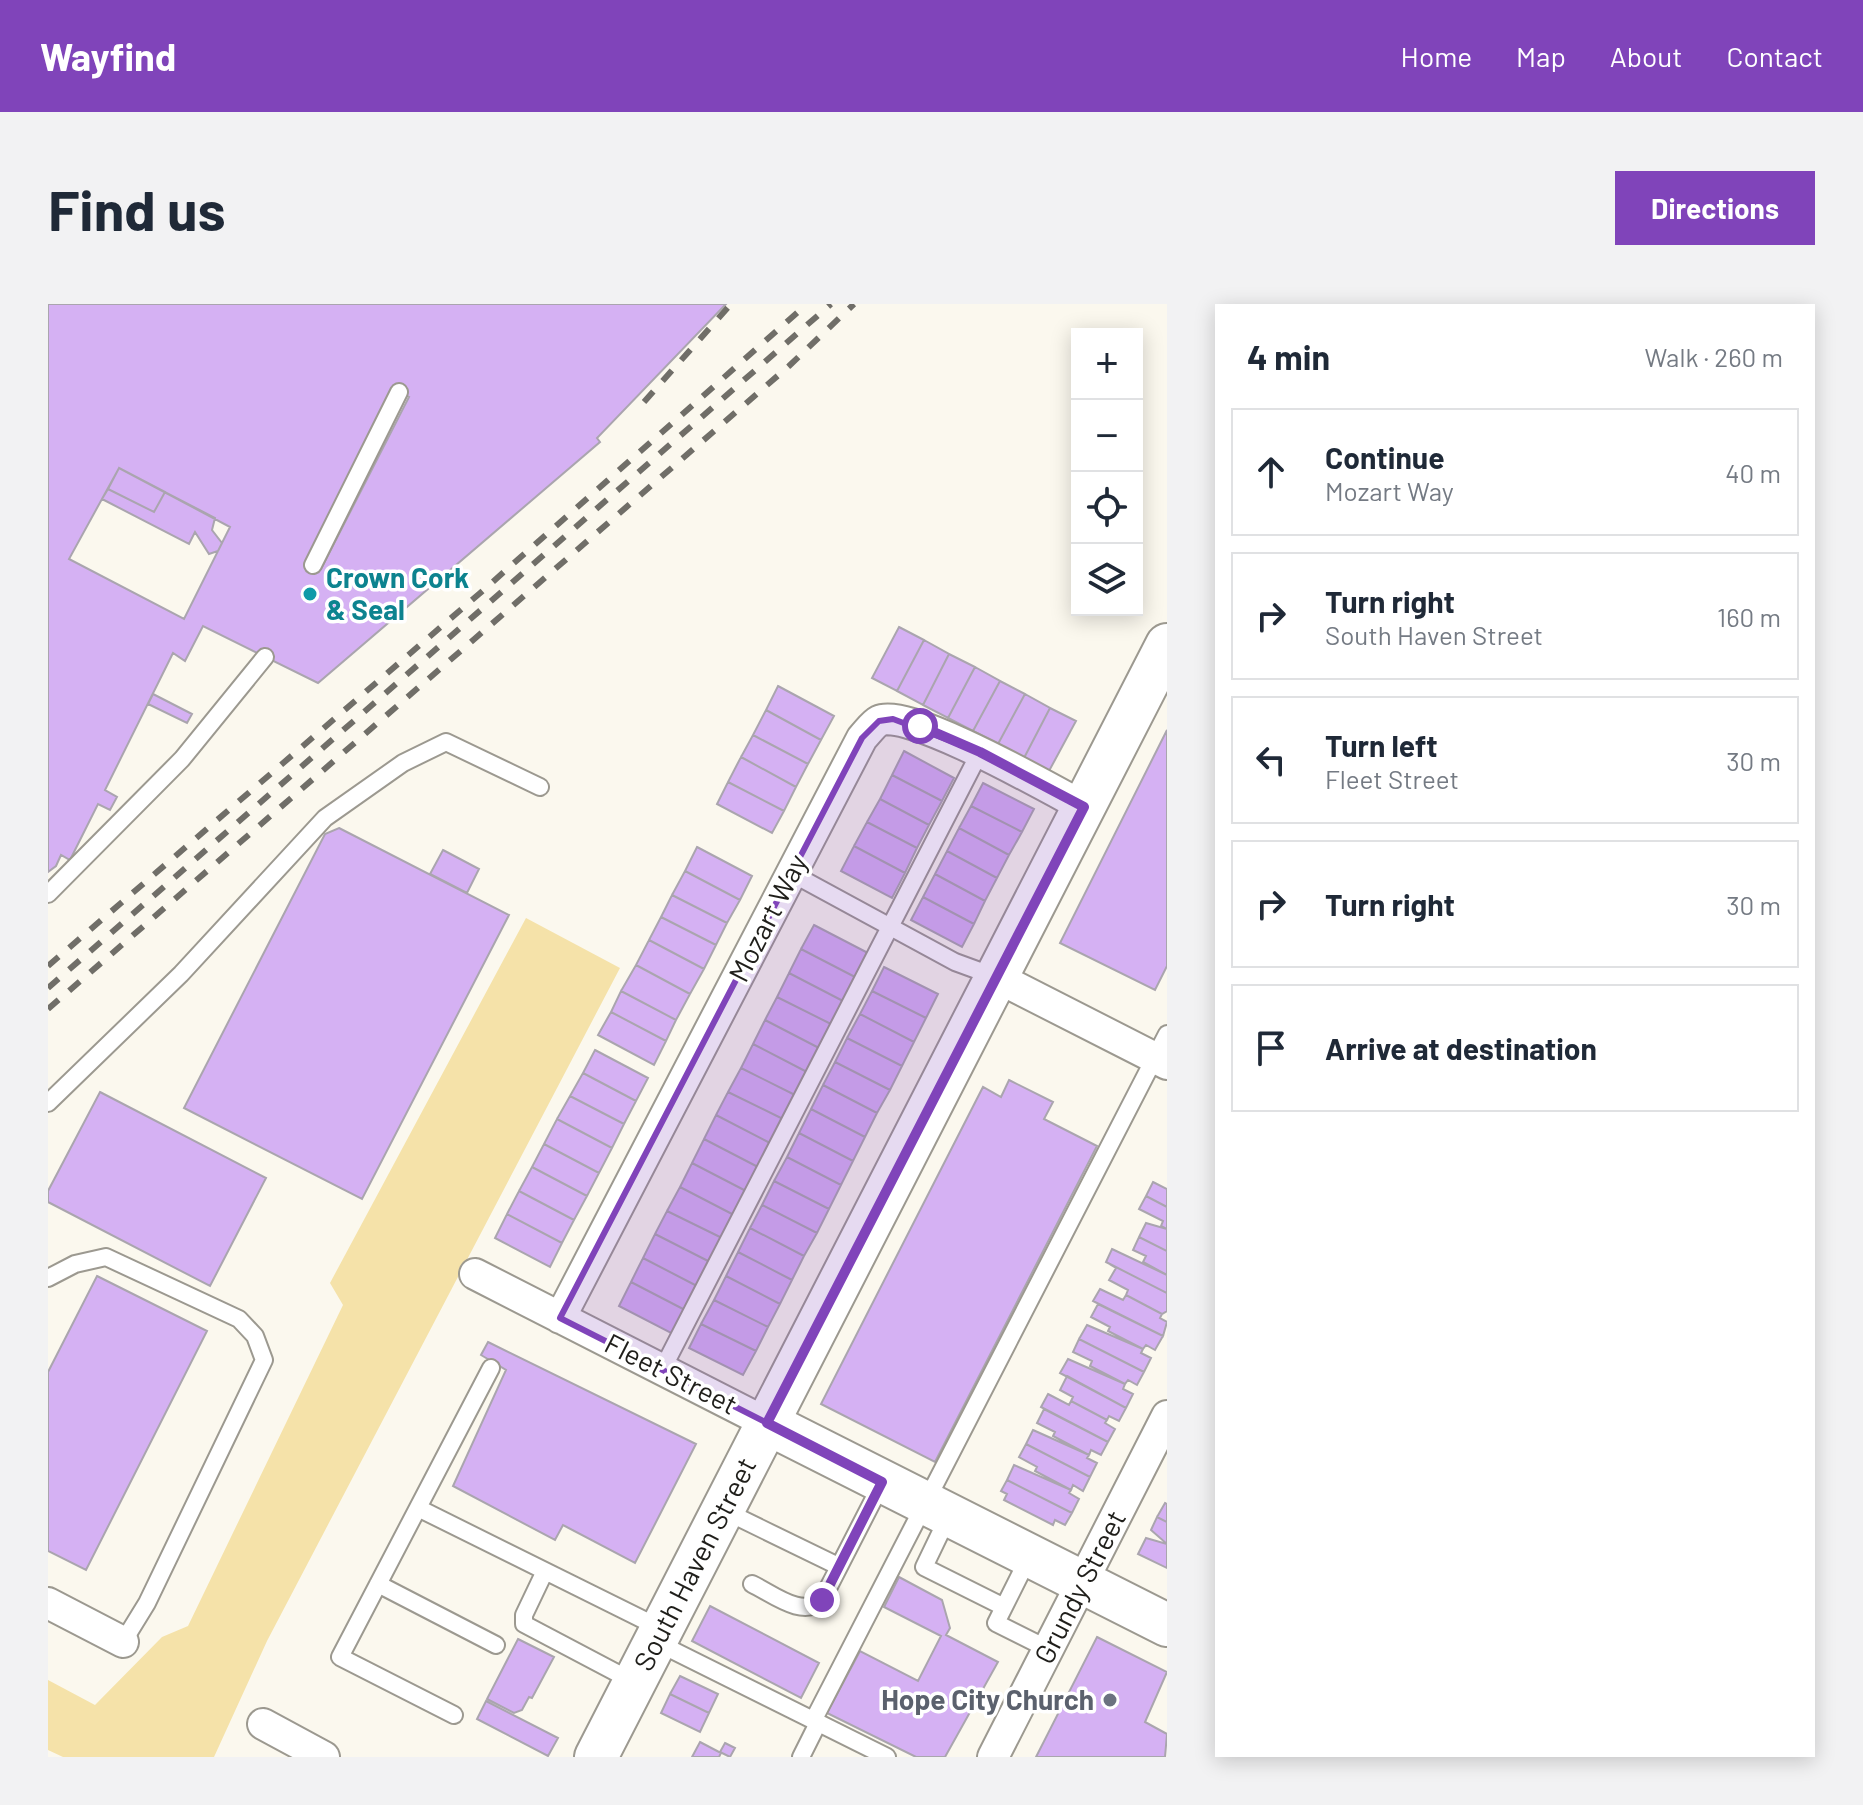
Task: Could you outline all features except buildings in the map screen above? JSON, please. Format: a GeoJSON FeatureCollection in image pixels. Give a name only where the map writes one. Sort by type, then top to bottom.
{"type":"FeatureCollection","features":[{"type":"Feature","properties":{"kind":"street","name":"South Haven Street"},"geometry":{"type":"LineString","coordinates":[[596,1757],[1167,645]]}},
{"type":"Feature","properties":{"kind":"street","name":"Mozart Way"},"geometry":{"type":"LineString","coordinates":[[560,1318],[862,738],[879,721],[893,719],[920,726],[980,752],[1084,807]]}},
{"type":"Feature","properties":{"kind":"street"},"geometry":{"type":"LineString","coordinates":[[996,977],[1163,1052]]}},
{"type":"Feature","properties":{"kind":"street","name":"Fleet Street"},"geometry":{"type":"LineString","coordinates":[[475,1274],[1167,1625]]}},
{"type":"Feature","properties":{"kind":"street","name":"Grundy Street"},"geometry":{"type":"LineString","coordinates":[[993,1757],[1167,1416]]}},
{"type":"Feature","properties":{"kind":"street"},"geometry":{"type":"LineString","coordinates":[[48,1603],[123,1642]]}},
{"type":"Feature","properties":{"kind":"street"},"geometry":{"type":"LineString","coordinates":[[263,1724],[324,1757]]}},
{"type":"Feature","properties":{"kind":"lane"},"geometry":{"type":"LineString","coordinates":[[313,565],[399,392]]}},
{"type":"Feature","properties":{"kind":"lane"},"geometry":{"type":"LineString","coordinates":[[48,894],[182,759],[265,657]]}},
{"type":"Feature","properties":{"kind":"lane"},"geometry":{"type":"LineString","coordinates":[[48,1103],[181,974],[325,818],[403,763],[446,742],[540,787]]}},
{"type":"Feature","properties":{"kind":"lane"},"geometry":{"type":"LineString","coordinates":[[662,1370],[980,752]]}},
{"type":"Feature","properties":{"kind":"lane"},"geometry":{"type":"LineString","coordinates":[[791,873],[955,962],[996,977]]}},
{"type":"Feature","properties":{"kind":"lane"},"geometry":{"type":"LineString","coordinates":[[801,1757],[815,1722],[937,1509],[1163,1052]]}},
{"type":"Feature","properties":{"kind":"lane"},"geometry":{"type":"LineString","coordinates":[[48,1278],[75,1264],[106,1257],[239,1319],[255,1336],[264,1360],[147,1603],[123,1642]]}},
{"type":"Feature","properties":{"kind":"lane"},"geometry":{"type":"LineString","coordinates":[[454,1715],[340,1657],[491,1368]]}},
{"type":"Feature","properties":{"kind":"lane"},"geometry":{"type":"LineString","coordinates":[[752,1584],[805,1610],[815,1608],[822,1600],[882,1482]]}},
{"type":"Feature","properties":{"kind":"lane"},"geometry":{"type":"LineString","coordinates":[[418,1508],[545,1571],[815,1722],[887,1757]]}},
{"type":"Feature","properties":{"kind":"lane"},"geometry":{"type":"LineString","coordinates":[[937,1509],[924,1567],[1004,1607]]}},
{"type":"Feature","properties":{"kind":"lane"},"geometry":{"type":"LineString","coordinates":[[722,1510],[838,1566]]}},
{"type":"Feature","properties":{"kind":"lane"},"geometry":{"type":"LineString","coordinates":[[1030,1555],[996,1623],[1048,1649]]}},
{"type":"Feature","properties":{"kind":"lane"},"geometry":{"type":"LineString","coordinates":[[545,1571],[524,1615],[524,1624],[634,1682]]}},
{"type":"Feature","properties":{"kind":"lane"},"geometry":{"type":"LineString","coordinates":[[378,1584],[496,1645]]}},
{"type":"Feature","properties":{"kind":"highlighted area"},"geometry":{"type":"Polygon","coordinates":[[[893,719],[980,752],[1084,807],[767,1423],[560,1318],[862,738],[879,721],[893,719]]]}},
{"type":"Feature","properties":{"kind":"shaded area"},"geometry":{"type":"Polygon","coordinates":[[[526,918],[620,968],[267,1641],[214,1757],[63,1757],[48,1750],[48,1680],[95,1705],[162,1637],[188,1626],[343,1305],[330,1283],[526,918]]]}},
{"type":"Feature","properties":{"kind":"railway"},"geometry":{"type":"LineString","coordinates":[[644,402],[731,304]]}},
{"type":"Feature","properties":{"kind":"railway"},"geometry":{"type":"LineString","coordinates":[[48,966],[479,594],[807,304]]}},
{"type":"Feature","properties":{"kind":"railway"},"geometry":{"type":"LineString","coordinates":[[48,988],[831,304]]}},
{"type":"Feature","properties":{"kind":"railway"},"geometry":{"type":"LineString","coordinates":[[48,1009],[789,366],[854,304]]}},
{"type":"Feature","properties":{"kind":"place","name":"Crown Cork & Seal"},"geometry":{"type":"Point","coordinates":[310,594]}},
{"type":"Feature","properties":{"kind":"place","name":"Hope City Church"},"geometry":{"type":"Point","coordinates":[1110,1700]}},
{"type":"Feature","properties":{"kind":"route"},"geometry":{"type":"LineString","coordinates":[[822,1600],[882,1482],[767,1423],[1084,807],[980,752],[920,726]]}}]}
